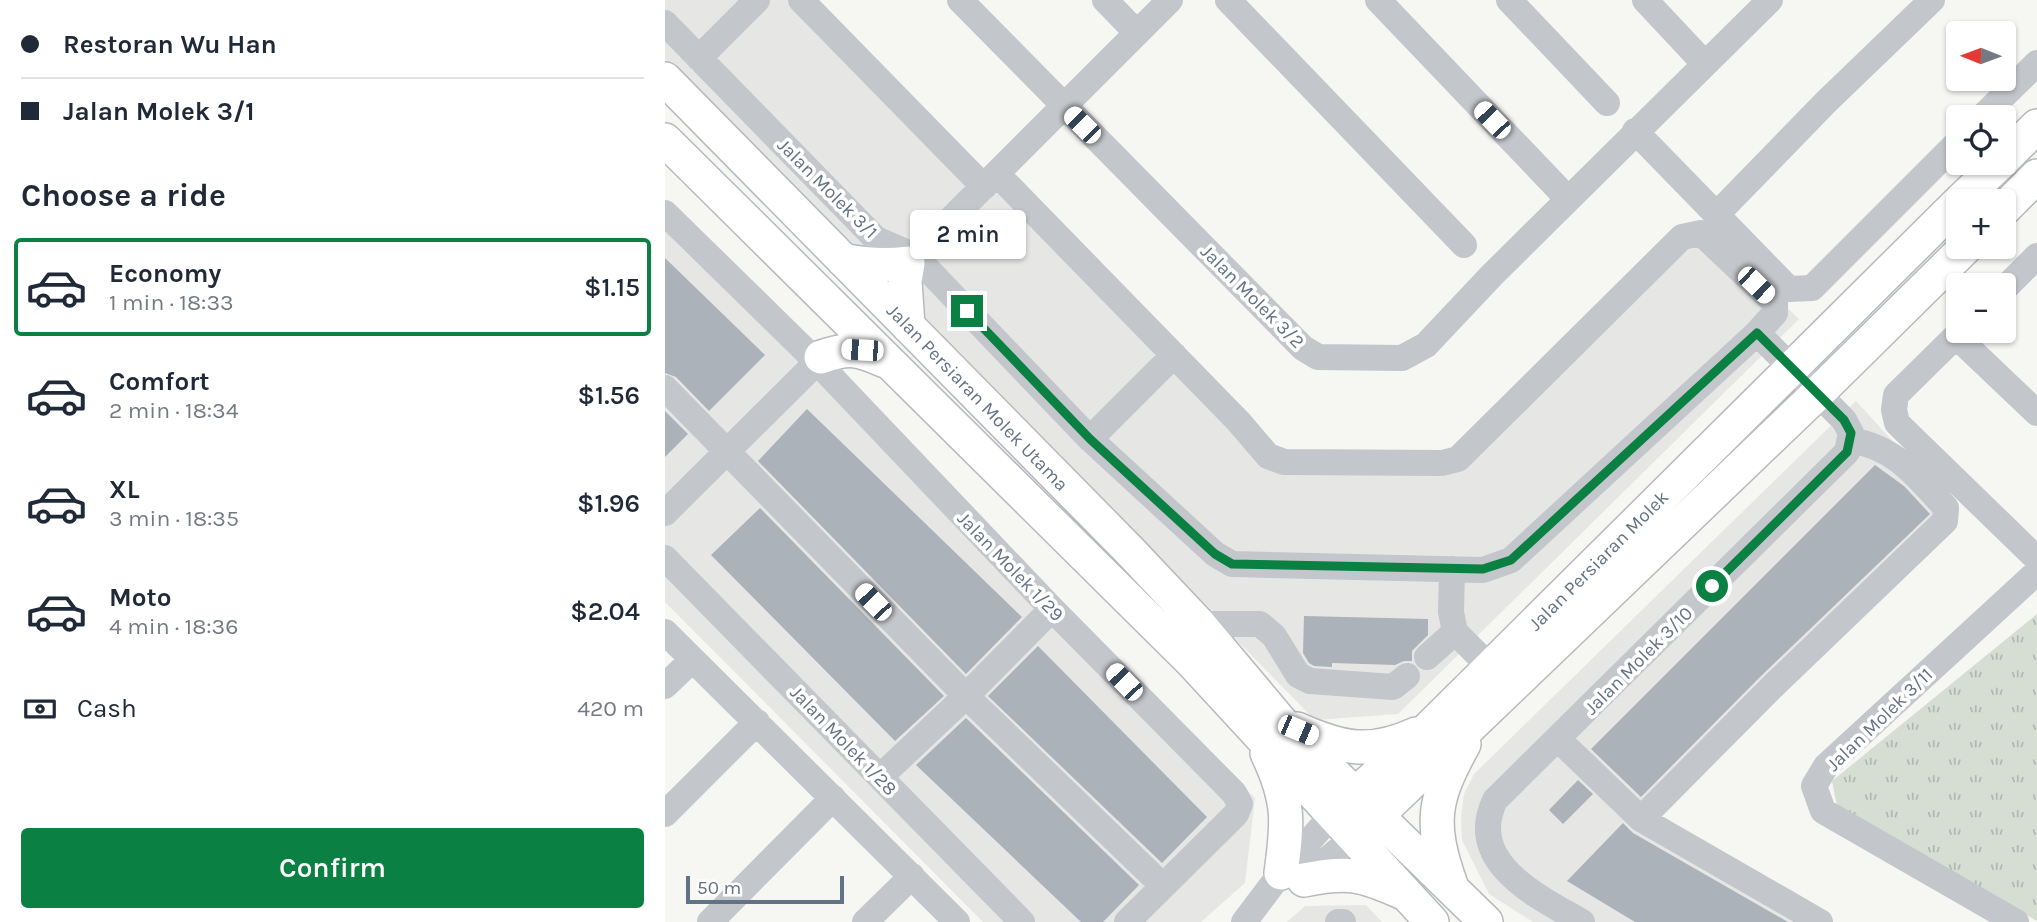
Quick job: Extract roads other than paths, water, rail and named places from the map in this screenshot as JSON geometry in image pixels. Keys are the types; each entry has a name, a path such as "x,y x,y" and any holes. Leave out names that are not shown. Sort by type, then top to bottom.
{"main road":[{"name":"Jalan Persiaran Molek Utama","path":"665,79 1199,624 1270,729"},
{"path":"2016,147 2037,126"},
{"name":"Jalan Persiaran Molek Utama","path":"665,140 1192,662 1270,729"},
{"name":"Jalan Persiaran Molek","path":"1973,189 1987,175"},
{"path":"2016,197 2037,176"},
{"name":"Jalan Persiaran Molek","path":"1355,815 1428,729 1946,215"},
{"path":"843,260 867,266 911,259 905,281 908,326"},
{"name":"Jalan Persiaran Molek","path":"1355,815 1479,717 1818,393 1954,259"},
{"path":"843,260 852,275 855,289 850,325"},
{"path":"818,359 830,324 828,309 822,297"},
{"path":"880,297 878,314 888,362"},
{"path":"818,359 843,349 862,350 888,362"},
{"path":"1453,892 1437,844 1437,806 1450,768 1479,717"},
{"path":"1270,729 1347,747 1370,748 1397,742 1428,729"},
{"path":"1270,729 1355,815 1453,892 1486,922"},
{"path":"1270,729 1284,794 1292,877 1355,874 1407,894"},
{"path":"1355,815 1407,894 1432,922"}],"street":[{"path":"699,58 757,0"},
{"path":"801,0 1174,355 1090,439"},
{"name":"Jalan Molek 3/2","path":"960,0 1303,348 1318,357 1402,358 1426,345 1568,198 1770,0"},
{"path":"1105,0 1137,33"},
{"path":"880,297 889,281 1170,0"},
{"path":"1228,0 1464,245"},
{"path":"1378,0 1568,198"},
{"path":"1509,0 1607,103"},
{"path":"1645,0 1704,63"},
{"path":"1717,214 1826,102 1932,0"},
{"name":"Jalan Molek 3/1","path":"665,23 876,239 911,259 1090,439 1215,554 1232,564 1483,569 1511,560 1757,333 1775,313 1775,303 1701,233 1682,237 1458,459 1442,463 1285,462 1268,456 1174,355"},
{"path":"1995,105 2037,63"},
{"path":"1635,131 1789,289 1812,288 1946,154"},
{"name":"Jalan Molek 1/29","path":"665,213 818,359 1052,608 1234,793 1240,804 1236,814 1127,922"},
{"path":"665,513 818,359 845,336 850,325"},
{"path":"1641,819 1772,687 1945,521 1946,508 1919,478 1886,450 1876,445 1850,440 1851,433 1844,420 1757,333"},
{"path":"1948,343 1896,395 1894,410 1897,423 2037,559"},
{"path":"1968,343 2037,413"},
{"path":"665,388 966,696 1163,886"},
{"name":"Jalan Molek 3/10","path":"1582,922 1534,894 1507,872 1495,855 1488,838 1489,814 1495,800 1847,452 1850,440"},
{"name":"Jalan Molek 1/28","path":"665,558 1022,922"},
{"path":"1452,569 1451,612 1455,632 1490,667 1509,672 1532,667"},
{"name":"Jalan Molek 3/11","path":"2016,922 1989,915 1823,811 1814,786 1826,766 2037,572"},
{"path":"880,777 966,696 1052,608"},
{"path":"1199,624 1260,624 1274,636 1299,675 1310,681 1393,687 1407,676"},
{"path":"665,632 957,922"},
{"path":"1427,657 1455,632"},
{"path":"665,686 692,660"},
{"path":"665,814 757,722"},
{"path":"1558,739 1641,819 1820,922"},
{"path":"710,922 833,798"},
{"name":"Jalan Persiaran Molek","path":"1244,922 1355,815"},
{"path":"865,922 912,876"}]}
